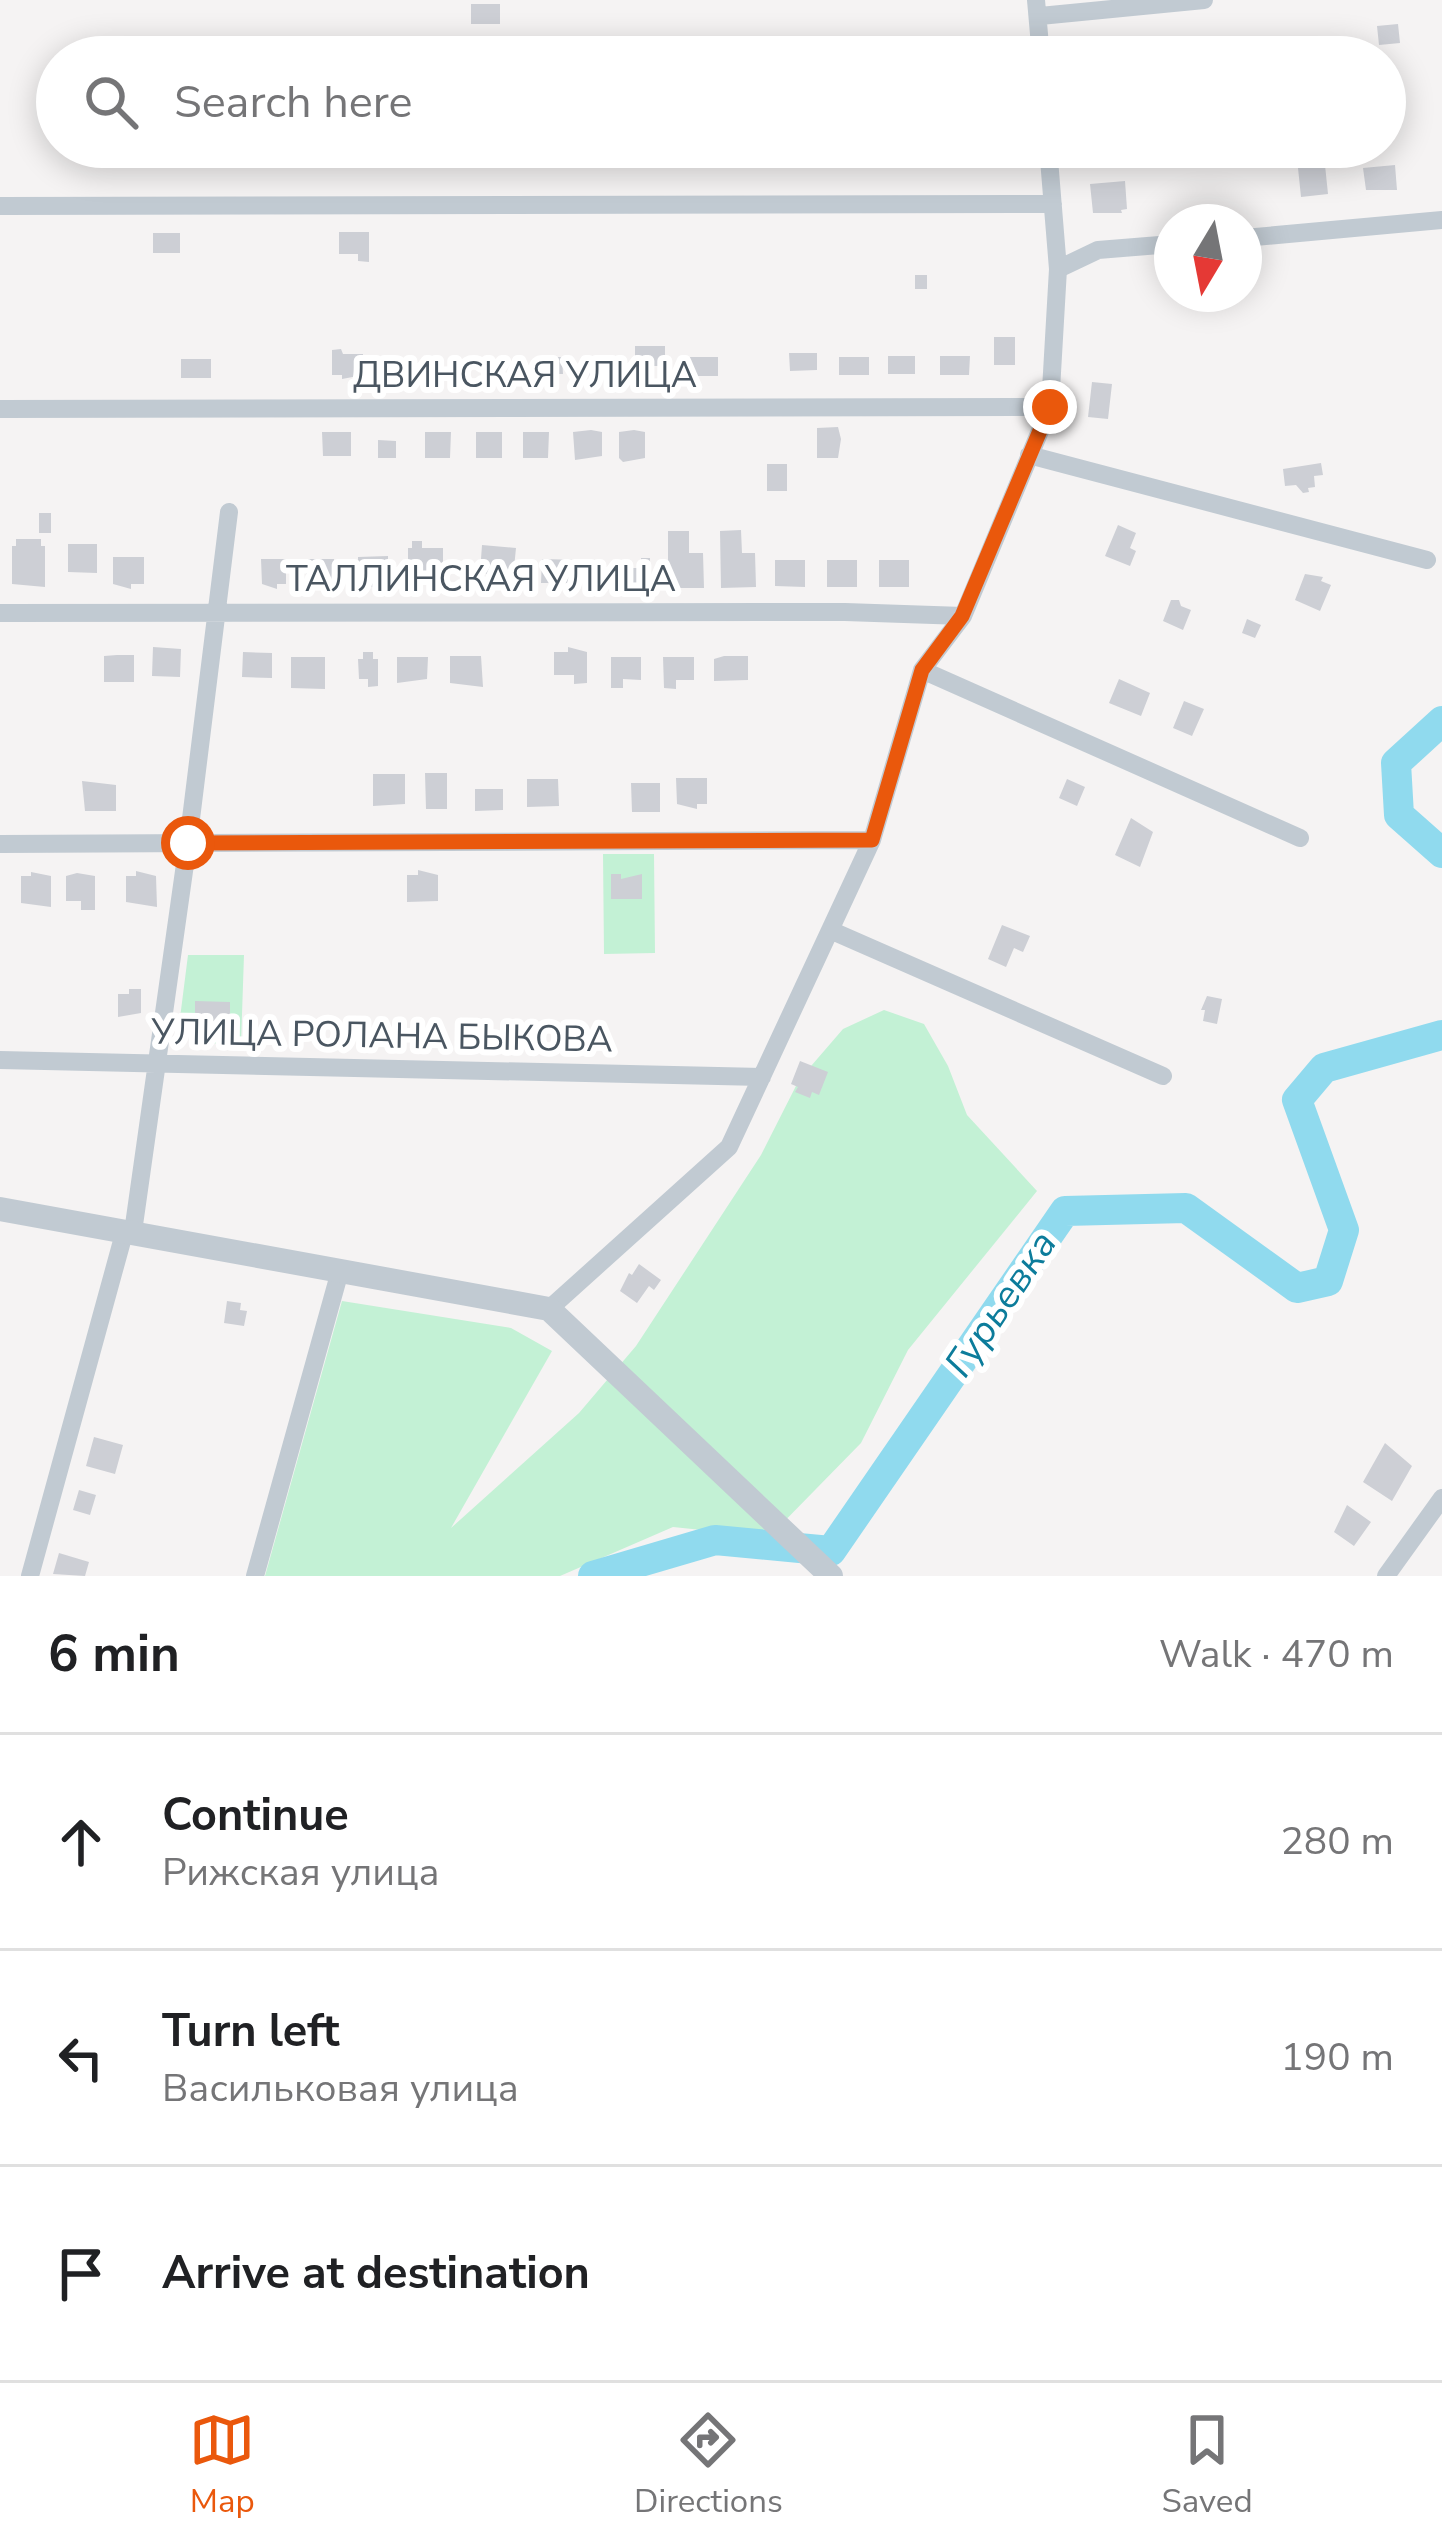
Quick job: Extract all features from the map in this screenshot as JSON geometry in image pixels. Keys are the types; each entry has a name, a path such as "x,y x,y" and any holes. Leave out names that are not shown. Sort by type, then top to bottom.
{"street":[{"path":"1038,8 1204,0"},
{"path":"549,1309 729,1147 872,840 922,670 962,616 1050,407 1058,269 1050,168"},
{"path":"0,206 1053,204"},
{"path":"1262,236 1442,220"},
{"path":"1058,269 1098,250 1154,245"},
{"name":"ДВИНСКАЯ УЛИЦА","path":"0,409 1050,407"},
{"path":"1029,455 1427,560"},
{"path":"30,1576 129,1231 188,843 229,512"},
{"name":"ТАЛЛИНСКАЯ УЛИЦА","path":"0,613 844,612 962,616"},
{"path":"922,670 1300,838"},
{"path":"0,844 872,840"},
{"path":"830,930 1163,1076"},
{"name":"УЛИЦА РОЛАНА БЫКОВА","path":"0,1060 762,1077"},
{"path":"0,1208 549,1309 830,1575"},
{"path":"255,1576 340,1271"},
{"path":"1386,1576 1442,1498"}],"green space":[{"path":"603,854 654,854 655,953 604,954"},
{"path":"188,955 244,955 241,1044 194,1043 179,1026"},
{"path":"884,1010 924,1024 948,1066 967,1115 1037,1191 908,1350 861,1443 769,1537 673,1527 560,1576 265,1576 342,1301 511,1328 552,1351 451,1528 579,1413 636,1346 761,1155 799,1080 843,1029"}],"building":[{"path":"471,4 500,4 500,24 471,24"},
{"path":"1398,24 1399,36 1378,36 1377,26"},
{"path":"1298,168 1325,168 1328,194 1301,197"},
{"path":"1363,168 1395,168 1397,190 1366,190"},
{"path":"1125,181 1127,209 1093,213 1090,184"},
{"path":"339,232 369,232 369,262 358,261 358,254 339,254"},
{"path":"153,233 180,233 180,253 153,253"},
{"path":"915,275 927,275 927,289 915,289"},
{"path":"994,337 1015,337 1015,365 994,365"},
{"path":"635,346 665,346 665,366 635,366"},
{"path":"341,349 343,354 363,354 363,375 342,379 342,375 332,375 332,350"},
{"path":"789,353 817,353 817,370 790,371"},
{"path":"888,356 915,356 915,374 888,374"},
{"path":"940,356 970,356 969,375 940,375"},
{"path":"535,357 562,357 563,374 535,374"},
{"path":"688,357 718,357 718,376 688,376"},
{"path":"839,357 869,357 869,375 839,375"},
{"path":"588,358 618,358 619,376 589,377"},
{"path":"181,359 211,359 211,378 181,378"},
{"path":"1092,382 1112,384 1108,419 1088,417"},
{"path":"838,427 838,458 817,458 817,428"},
{"path":"322,432 351,432 351,456 323,456"},
{"path":"425,432 451,432 450,458 425,458"},
{"path":"476,432 502,432 502,458 476,458"},
{"path":"523,432 549,432 548,458 523,458"},
{"path":"573,432 602,432 602,456 575,460"},
{"path":"619,432 645,432 645,458 623,462"},
{"path":"378,440 396,441 396,458 378,458"},
{"path":"1321,463 1323,475 1314,476 1315,487 1308,488 1309,492 1303,493 1296,485 1285,486 1283,469"},
{"path":"767,464 787,464 787,491 767,491"},
{"path":"39,513 51,513 51,533 39,533"},
{"path":"1118,525 1136,533 1130,566 1105,556"},
{"path":"741,530 742,553 755,553 756,587 721,588 720,531"},
{"path":"668,531 689,531 689,553 703,553 704,588 668,588"},
{"path":"16,539 41,539 45,587 12,584"},
{"path":"412,541 422,541 422,548 443,548 443,573 408,574"},
{"path":"68,544 97,544 97,573 68,572"},
{"path":"482,545 516,548 513,578 480,573"},
{"path":"388,556 388,583 376,583 376,588 358,583 358,557"},
{"path":"113,557 144,557 144,584 131,584 131,589 113,584"},
{"path":"641,558 650,558 650,590 625,590 625,568 641,568"},
{"path":"261,559 286,559 286,584 277,584 277,589 262,584"},
{"path":"306,559 334,559 334,583 316,588 316,584 306,584"},
{"path":"542,559 578,560 577,583 541,583"},
{"path":"775,560 805,560 805,587 775,586"},
{"path":"827,560 857,560 857,587 827,587"},
{"path":"879,560 909,560 909,587 879,587"},
{"path":"1305,574 1323,577 1321,581 1331,585 1320,611 1295,600"},
{"path":"1171,600 1191,610 1183,630 1163,621"},
{"path":"1247,619 1261,625 1255,638 1242,633"},
{"path":"153,647 181,649 180,677 152,676"},
{"path":"568,647 587,652 587,683 574,684 574,675 554,675 554,652 568,652"},
{"path":"243,652 272,653 272,678 242,677"},
{"path":"363,652 373,652 373,659 378,659 378,686 368,687 368,679 359,679 358,659 363,659"},
{"path":"134,655 134,682 104,682 104,656"},
{"path":"450,656 481,656 483,687 450,683"},
{"path":"748,656 748,680 714,681 714,659"},
{"path":"291,657 325,657 325,689 291,688"},
{"path":"397,657 428,657 427,679 397,683"},
{"path":"611,657 641,657 641,680 623,679 623,688 611,688"},
{"path":"663,657 694,657 694,680 676,680 676,689 664,688"},
{"path":"1119,679 1150,693 1141,716 1109,703"},
{"path":"1184,701 1204,709 1192,736 1173,728"},
{"path":"425,773 447,773 447,809 426,809"},
{"path":"373,774 405,774 405,804 373,806"},
{"path":"676,778 707,778 707,804 697,804 697,809 677,804"},
{"path":"527,779 558,779 559,806 527,807"},
{"path":"1067,779 1085,787 1077,806 1059,798"},
{"path":"82,781 116,785 116,811 85,811"},
{"path":"631,783 660,783 660,812 632,812"},
{"path":"475,789 503,789 503,810 475,811"},
{"path":"1131,818 1153,832 1140,867 1115,855"},
{"path":"418,870 438,875 438,901 407,902 407,875 418,875"},
{"path":"136,871 156,876 157,907 126,902 126,876 136,876"},
{"path":"31,872 51,876 51,907 21,903 21,876 31,876"},
{"path":"611,874 621,874 621,879 642,874 642,899 611,899"},
{"path":"66,876 95,876 95,910 81,910 81,901 66,901"},
{"path":"1002,925 1030,936 1023,952 1014,948 1006,967 988,959"},
{"path":"129,989 141,989 141,1013 118,1017 118,994 129,994"},
{"path":"1207,996 1222,999 1217,1024 1203,1021 1205,1010 1201,1010"},
{"path":"195,1001 230,1002 230,1027 195,1026"},
{"path":"800,1061 828,1072 819,1095 812,1092 810,1098 795,1092 798,1087 791,1084"},
{"path":"639,1264 661,1280 654,1290 649,1286 637,1303 620,1291"},
{"path":"227,1301 241,1303 240,1310 247,1311 244,1326 224,1323"},
{"path":"94,1437 123,1445 115,1474 86,1466"},
{"path":"1385,1443 1412,1466 1392,1501 1363,1482"},
{"path":"79,1490 96,1495 90,1515 73,1510"},
{"path":"1347,1505 1371,1522 1354,1546 1334,1532"},
{"path":"59,1553 89,1562 85,1576 53,1574"}],"waterway":[{"name":"Гурьевка","path":"1442,721 1396,763 1399,815 1442,853"},
{"name":"Гурьевка","path":"593,1576 715,1540 831,1551 1065,1211 1186,1208 1297,1288 1328,1281 1344,1230 1297,1100 1324,1068 1442,1035"}],"route":[{"path":"188,843 872,840 922,670 962,616 1050,407"}]}
